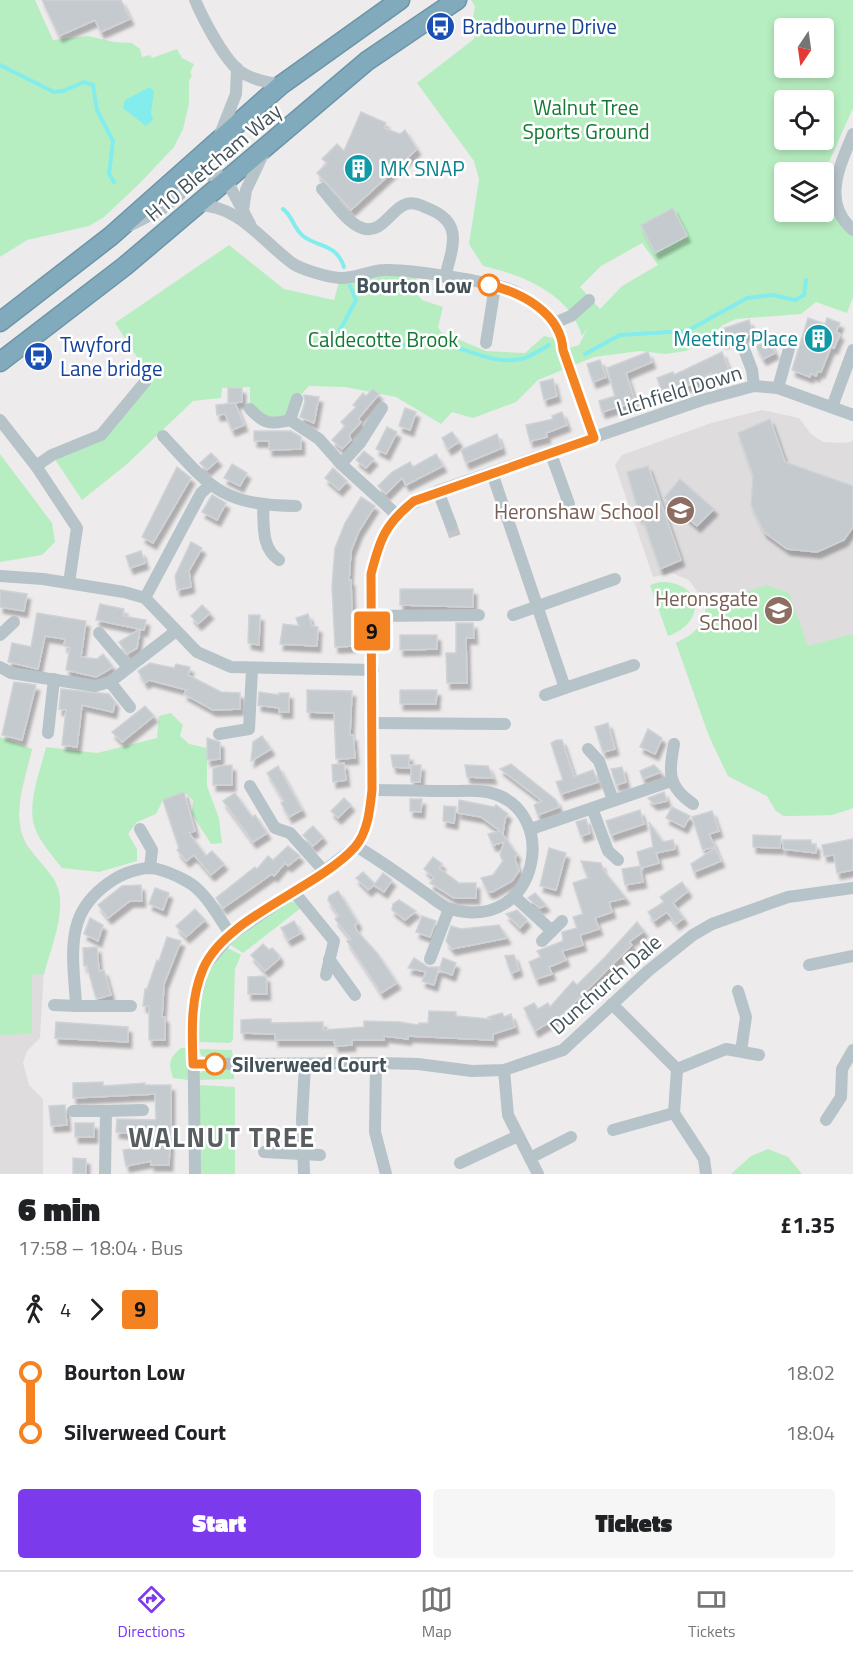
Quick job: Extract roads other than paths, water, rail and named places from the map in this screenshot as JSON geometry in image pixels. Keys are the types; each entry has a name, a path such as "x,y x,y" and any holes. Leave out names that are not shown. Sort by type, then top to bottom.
{"highway":[{"name":"H10 Bletcham Way","path":"3,360 125,266 367,61 457,0"},
{"name":"H10 Bletcham Way","path":"0,322 111,236 281,85 394,4"}],"street":[{"path":"195,0 204,22 237,68 255,79 281,85"},
{"path":"218,141 236,94 237,68"},
{"path":"852,139 836,174 835,193 839,213 853,230"},
{"path":"243,210 246,190 267,147"},
{"path":"111,236 161,210 203,175 218,175 227,181 251,225"},
{"path":"322,189 360,228 370,229 383,224 405,204 422,206 446,217 452,225 453,242 446,278"},
{"path":"197,205 220,208 251,225 294,265 340,278 384,270 446,278 514,291 536,305 554,324 562,340 563,350 594,438"},
{"path":"486,343 495,286"},
{"path":"554,324 571,316 589,300"},
{"path":"742,344 752,370 754,386"},
{"path":"778,388 790,345"},
{"path":"832,407 853,350"},
{"path":"36,466 52,455 101,435 145,382"},
{"name":"Lichfield Down","path":"195,1174 193,1008 196,988 204,967 231,935 324,871 356,846 369,819 372,790 373,670 371,574 379,541 397,515 414,501 438,491 754,386 778,388 853,415"},
{"path":"290,420 297,399"},
{"path":"341,464 360,443 382,408"},
{"path":"250,409 260,420 271,425 290,420 319,439 341,464 397,515"},
{"path":"0,420 36,466 77,528 69,583"},
{"path":"163,436 209,486 233,497 263,506 296,506"},
{"path":"551,454 569,504"},
{"path":"492,472 565,688"},
{"path":"145,598 201,493 209,486"},
{"path":"438,491 451,525"},
{"path":"263,506 265,543 273,556 279,560"},
{"path":"0,576 69,583 124,592 145,598 197,652 217,663 252,669 373,670"},
{"path":"513,615 615,579"},
{"path":"371,616 479,615"},
{"path":"0,635 14,622"},
{"path":"0,667 11,673 95,686 110,682 176,631"},
{"path":"99,633 128,667"},
{"path":"545,695 634,665"},
{"path":"219,734 249,729 252,669"},
{"path":"48,733 54,679"},
{"path":"110,682 130,706"},
{"path":"372,723 505,724"},
{"path":"674,744 671,781 680,795 693,804"},
{"path":"588,749 599,761 614,800"},
{"path":"531,829 671,781"},
{"path":"250,786 275,828 290,833 324,871"},
{"path":"356,846 449,909 476,913 497,909 515,897 526,878 533,854 531,829 514,804 487,792 372,790"},
{"path":"592,808 608,851 618,860"},
{"path":"140,829 152,850 150,868"},
{"path":"76,1006 73,946 76,926 87,904 106,884 124,874 150,868 189,882 211,906 231,935"},
{"name":"Dunchurch Dale","path":"193,1064 375,1063 472,1071 504,1070 563,1050 675,949 712,924 788,897 853,888"},
{"path":"294,892 334,941 326,975"},
{"path":"515,897 552,931"},
{"path":"430,958 449,909"},
{"path":"542,941 562,921"},
{"path":"809,965 853,956"},
{"path":"329,959 355,994"},
{"path":"738,992 746,1017 741,1051"},
{"path":"612,1004 676,1069 674,1113 704,1159 706,1174"},
{"path":"54,1005 131,1006"},
{"path":"676,1069 726,1049 759,1055"},
{"path":"826,1120 847,1098 842,1069 853,1050"},
{"path":"375,1063 375,1131 386,1174"},
{"path":"304,1173 302,1153 305,1064"},
{"path":"504,1070 508,1115 538,1174"},
{"path":"73,1112 143,1110"},
{"path":"105,1174 106,1111"},
{"path":"613,1130 674,1113"},
{"path":"460,1163 518,1136"},
{"path":"530,1158 571,1137"},
{"path":"264,1152 321,1155"}],"water":[{"path":"150,87 154,92 151,113 153,120 146,126 123,108 125,100"}],"waterway":[{"path":"0,65 54,92 63,91 84,82 93,85 97,110 113,141 109,174 114,182"},
{"path":"283,209 303,236 332,250 341,259 344,267"},
{"path":"585,354 620,335 687,331 747,298 773,295 795,300 804,295 806,280"},
{"path":"350,286 356,300 340,330 349,339 361,344 373,346 441,344 500,360 528,357 549,345"}],"tunnel":[{"path":"451,525 455,537"}],"place":[{"name":"Bradbourne Drive","path":"441,26"},
{"name":"MK SNAP","path":"359,168"},
{"name":"Bourton Low","path":"489,285"},
{"name":"Meeting Place","path":"819,338"},
{"name":"Twyford Lane bridge","path":"39,356"},
{"name":"Heronshaw School","path":"680,511"},
{"name":"Heronsgate School","path":"779,610"},
{"name":"Silverweed Court","path":"215,1064"}],"district":[{"name":"WALNUT TREE","path":"222,1136"}],"park label":[{"name":"Walnut Tree Sports Ground","path":"586,119"},
{"name":"Caldecotte Brook","path":"383,339"}]}
